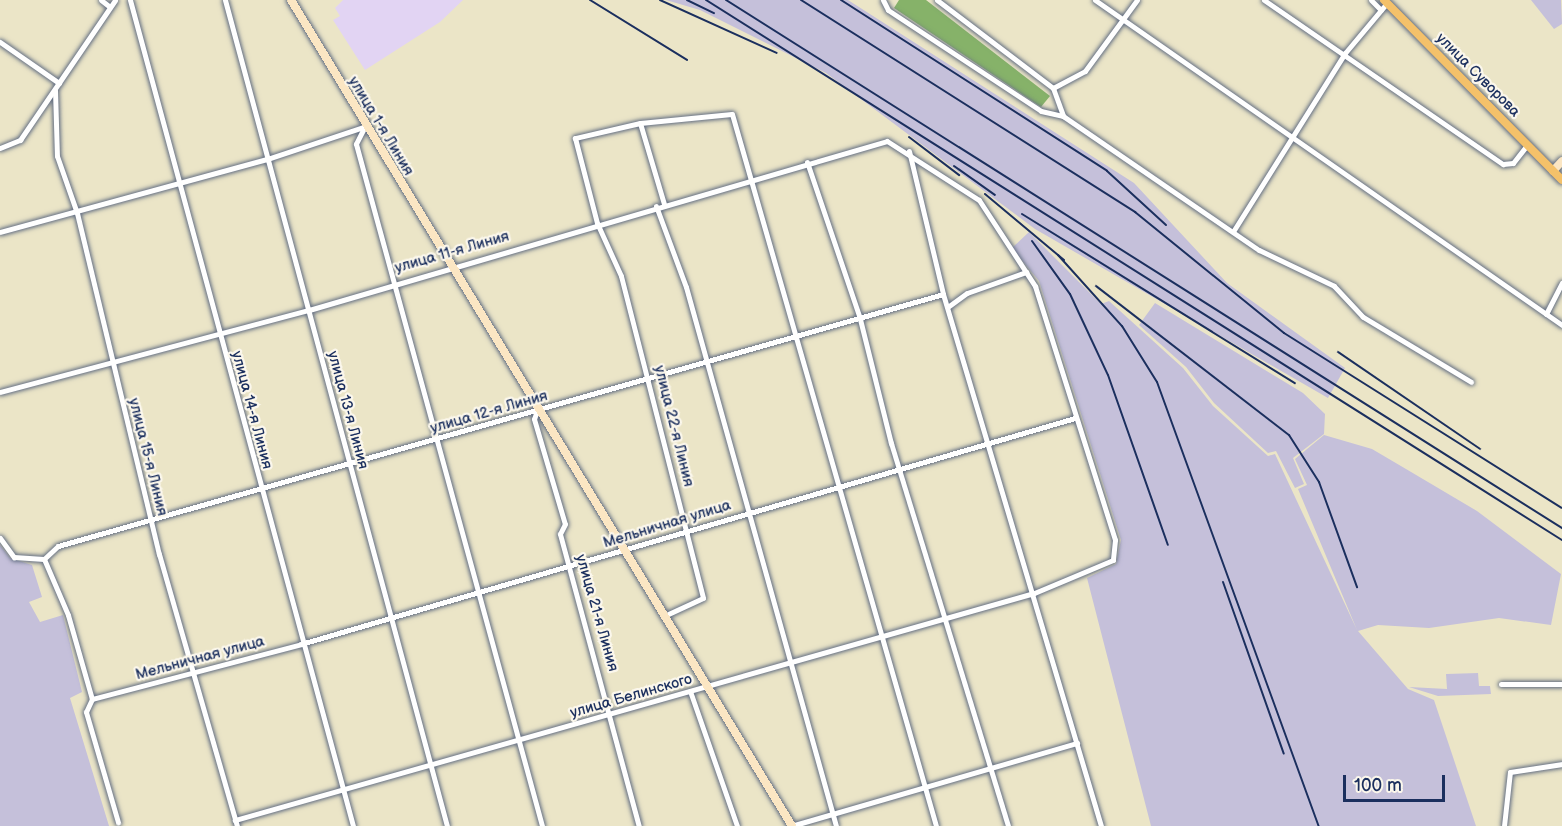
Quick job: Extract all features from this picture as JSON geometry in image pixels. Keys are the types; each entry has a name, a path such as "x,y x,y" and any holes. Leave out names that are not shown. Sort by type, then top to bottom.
{"main road":[{"name":"улица 1-я Линия","path":"291,0 450,266"},
{"name":"улица Суворова","path":"1384,4 1562,180"},
{"path":"1553,171 1562,161"},
{"name":"улица 21-я Линия","path":"450,266 623,550"},
{"path":"623,550 792,826"}],"street":[{"path":"101,0 110,7"},
{"path":"0,148 20,140 115,0"},
{"name":"улица 14-я Линия","path":"130,0 180,181 301,644 353,826"},
{"name":"улица 13-я Линия","path":"225,0 447,826"},
{"path":"883,0 888,10 1041,111 1063,116 1280,262 1310,270 1334,286 1363,317 1471,382"},
{"path":"937,0 1053,88 1063,116"},
{"path":"1095,0 1123,22 1293,137 1562,325"},
{"path":"1053,88 1085,71 1137,0"},
{"path":"1264,0 1345,53 1503,164 1513,163 1528,144"},
{"path":"1234,230 1345,53 1384,4 1371,0"},
{"path":"0,42 59,83"},
{"name":"улица 15-я Линия","path":"55,90 57,156 77,213 151,520 191,672 236,823"},
{"path":"664,204 640,123 732,114 841,486 936,826"},
{"name":"улица 22-я Линия","path":"640,123 575,138 597,223 621,276 703,598 664,616"},
{"path":"0,232 77,213 180,181 267,159 365,126"},
{"path":"365,126 356,144 542,826"},
{"name":"улица 11-я Линия","path":"0,392 113,360 309,310 394,280 450,266 752,177 887,141 909,151 979,200 1035,286 1075,418"},
{"path":"909,151 943,294 949,306 1034,592 1101,826"},
{"path":"807,162 860,319 898,470 942,619 1008,826"},
{"path":"656,206 687,287 836,826"},
{"path":"949,306 967,293 1026,272"},
{"path":"1546,314 1562,283"},
{"name":"улица 12-я Линия","path":"44,559 58,546 648,380 943,294"},
{"name":"улица 21-я Линия","path":"537,410 534,419 565,524 560,534 639,826"},
{"name":"Мельничная улица","path":"92,699 301,644 748,512 989,446 1075,418"},
{"name":"улица Белинского","path":"236,823 884,637 1071,581 1109,563 1116,554 1075,418"},
{"path":"0,538 14,557 44,559 68,615 92,699 86,712 118,822"},
{"path":"1501,684 1562,684"},
{"path":"690,691 736,826"},
{"path":"792,826 1077,742"},
{"path":"1504,826 1510,772 1562,764"}],"shaded area":[{"path":"343,0 463,0 440,22 365,70 333,20 340,16 335,8"},
{"path":"666,0 848,0 1134,183 1227,283 1345,368 1328,398 1035,229 826,73 700,10"},
{"path":"1531,0 1561,0 1562,24 1554,29"},
{"path":"1029,232 1101,304 1109,301 1183,368 1213,406 1268,456 1275,454 1357,630 1298,489 1307,485 1295,459 1324,435 1372,449 1477,511 1561,574 1551,625 1499,618 1429,628 1378,625 1358,631 1408,689 1434,700 1476,826 1151,826 1087,578 1116,564 1121,540 1039,281 1012,248"},
{"path":"1155,303 1303,393 1325,414 1324,434 1293,458 1304,484 1295,488 1276,451 1268,453 1214,403 1186,367 1139,325"},
{"path":"0,545 10,558 32,565 42,597 29,602 40,622 63,615 82,692 70,698 109,826 0,826"},
{"path":"1478,673 1479,686 1490,686 1491,694 1438,696 1409,687 1447,689 1446,674"}],"green space":[{"path":"899,0 926,0 1050,96 1041,107 894,8"}],"railway":[{"path":"590,0 687,60"},
{"path":"660,0 777,53"},
{"path":"687,0 714,13"},
{"path":"706,0 1562,540"},
{"path":"726,0 1562,528"},
{"path":"801,0 1135,212 1284,333 1562,508"},
{"path":"841,0 1107,171 1166,225"},
{"path":"909,137 959,175"},
{"path":"954,166 995,195"},
{"path":"985,194 1064,260"},
{"path":"1022,214 1295,383"},
{"path":"1032,241 1070,294 1108,375 1168,545"},
{"path":"1058,255 1122,326 1157,382 1319,826"},
{"path":"1096,286 1289,435 1319,482 1357,587"},
{"path":"1338,352 1480,449"},
{"path":"1223,582 1284,754"}]}
